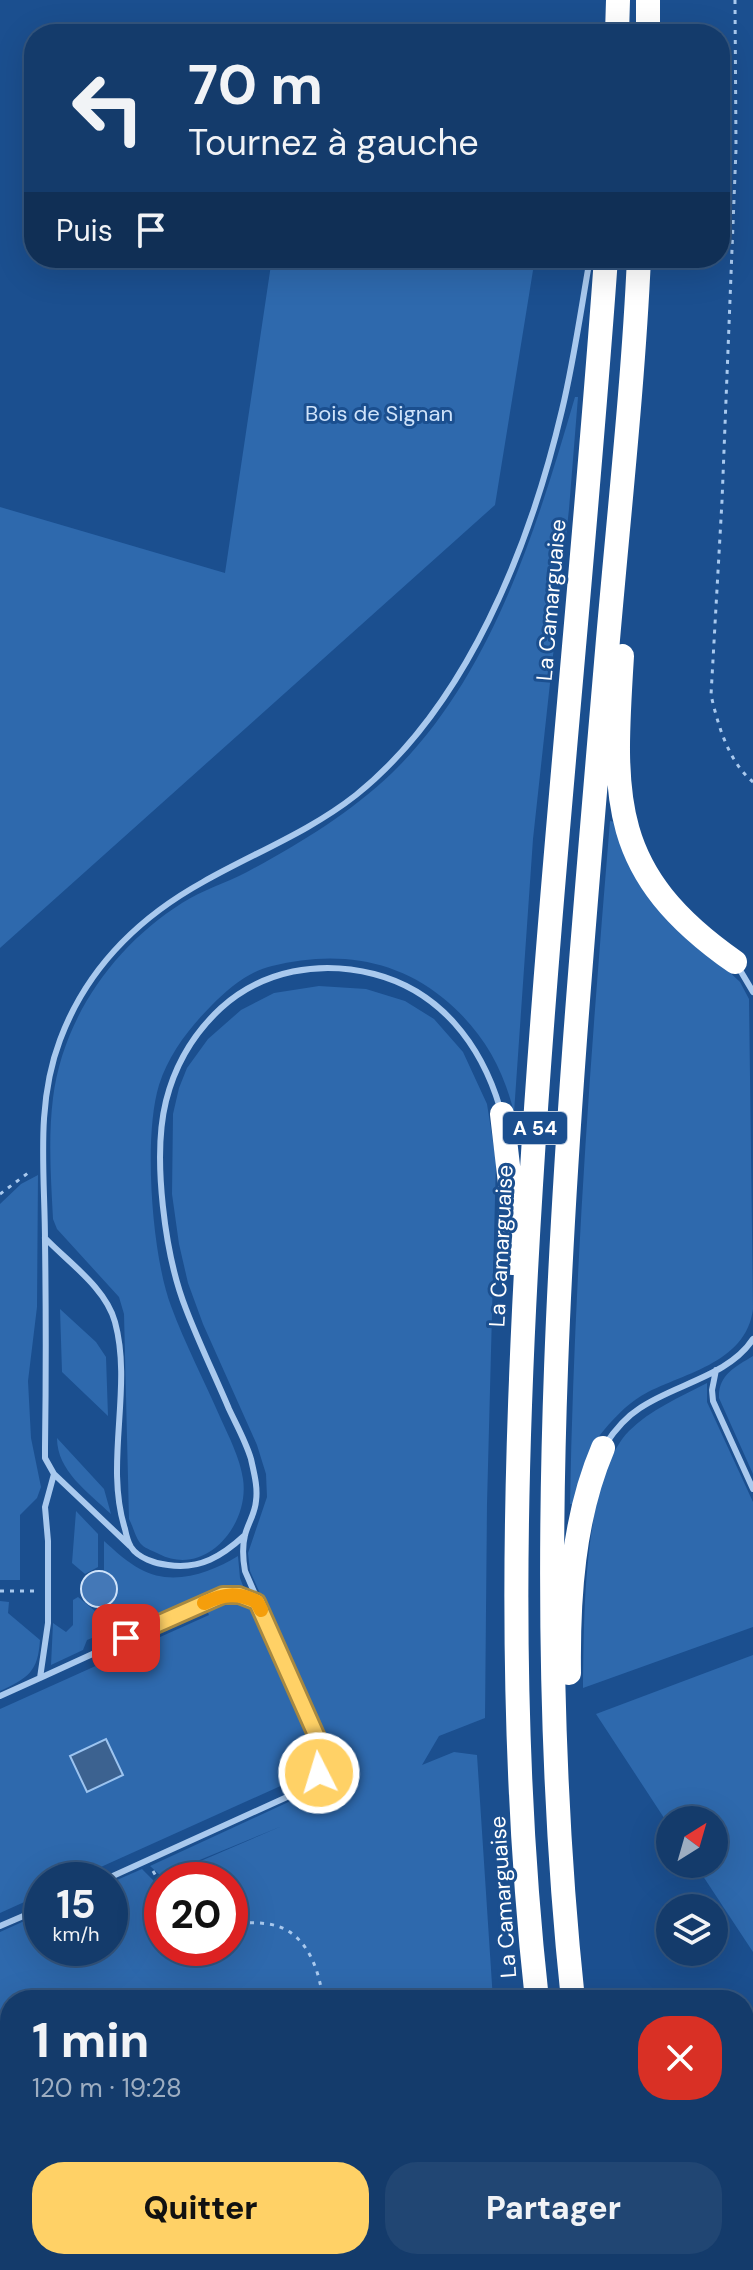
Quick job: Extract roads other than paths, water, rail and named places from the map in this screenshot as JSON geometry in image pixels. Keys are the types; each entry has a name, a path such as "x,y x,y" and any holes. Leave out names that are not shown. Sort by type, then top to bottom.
{"highway":[{"path":"617,24 618,0"},
{"path":"648,0 648,24"},
{"name":"La Camarguaise","path":"536,1990 524,1832 516,1639 518,1414 544,975 605,268"},
{"name":"A 54","path":"571,1980 559,1824 551,1624 560,1253 574,1043 638,268"},
{"path":"633,343 633,497 618,744 621,804 633,848 660,896 684,923 744,966"},
{"path":"502,1114 510,1183 518,1414"},
{"path":"571,1980 569,1641 580,1527 592,1475 603,1448"}],"lane":[{"path":"245,1535 214,1559 191,1566 156,1563 130,1546 54,1474 45,1458 42,1162 46,1093 56,1051 82,993 128,935 169,902 299,832 355,796 401,752 458,675 492,611 539,491 562,411 588,268"},
{"path":"744,966 753,992"},
{"path":"128,1869 298,1792 312,1783 323,1760 321,1746 245,1571 245,1535 254,1515 256,1482 249,1454 185,1306 165,1223 162,1133 165,1104 182,1059 208,1020 225,1005 270,978 308,968 365,972 399,982 428,998 460,1027 482,1061 502,1114"},
{"path":"45,1238 107,1302 115,1322 119,1369 116,1485 130,1546"},
{"path":"603,1448 638,1408 737,1357 752,1341"},
{"path":"716,1369 713,1401 753,1489"},
{"path":"40,1678 48,1623 45,1507 54,1474"},
{"path":"0,1696 213,1599 231,1594 257,1602"},
{"path":"0,1926 24,1916"}],"park label":[{"name":"Bois de Signan","path":"379,413"}]}
